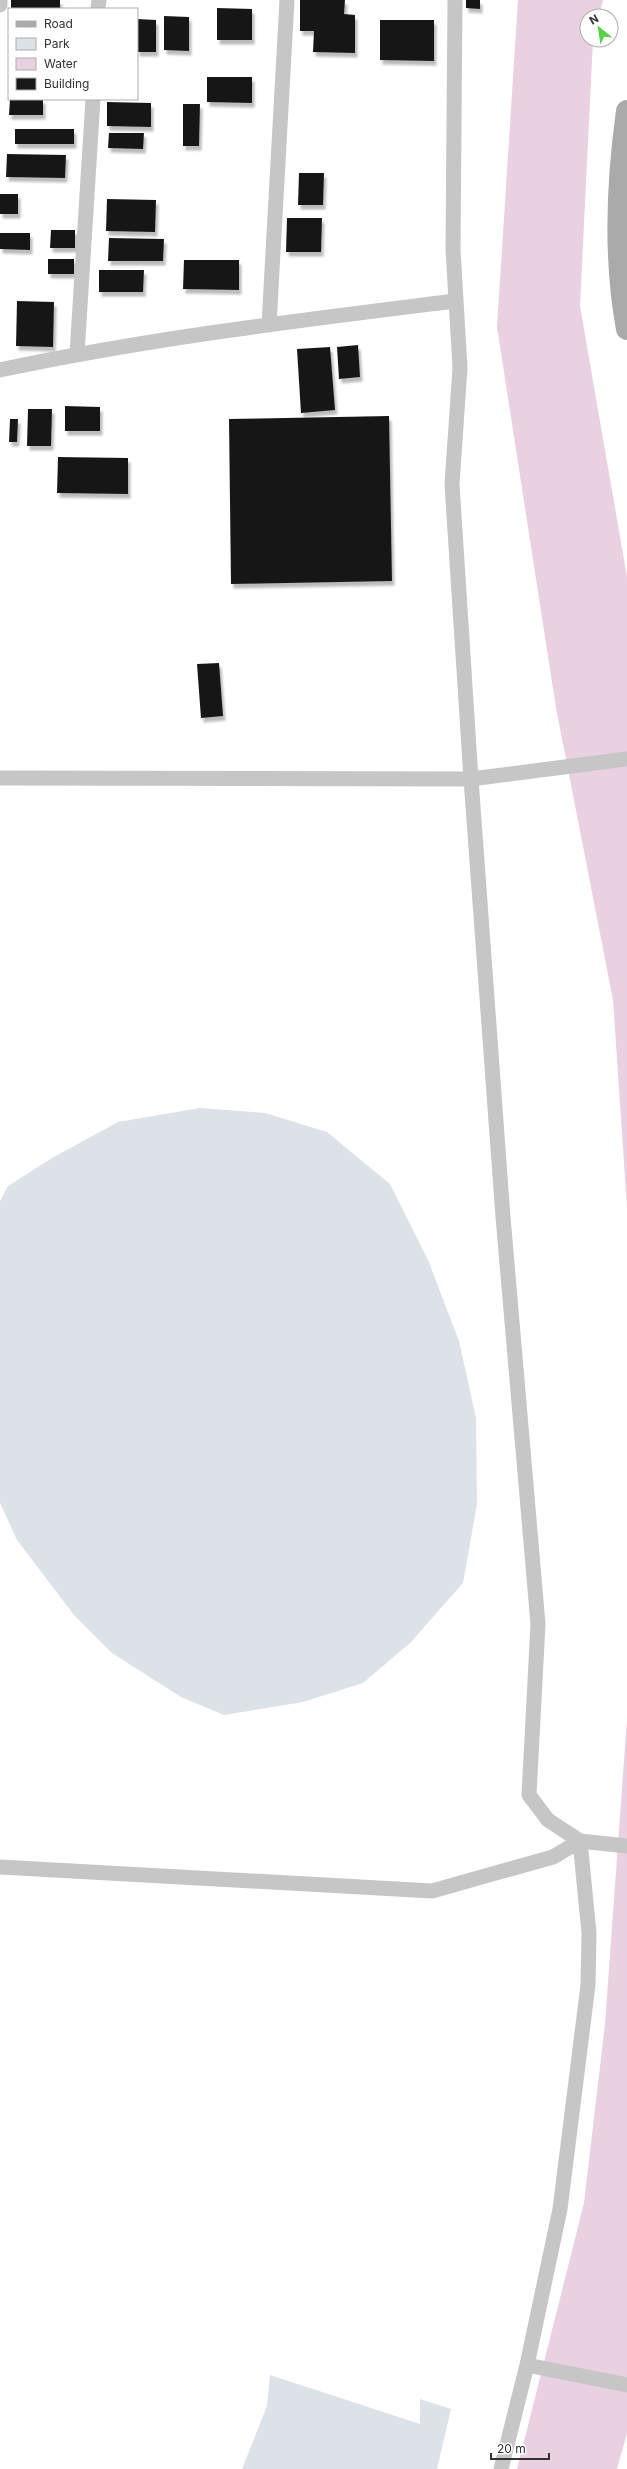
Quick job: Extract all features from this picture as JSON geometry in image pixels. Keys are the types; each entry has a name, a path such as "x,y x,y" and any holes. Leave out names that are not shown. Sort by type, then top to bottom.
{"main road":[{"path":"627,111 618,232 622,302 627,329"}],"street":[{"path":"0,0 0,5"},
{"path":"269,325 287,0"},
{"path":"455,0 453,225 455,301 460,368 452,484 471,779 504,1224 538,1624 529,1795 548,1820 580,1841 627,1846"},
{"path":"77,354 93,100"},
{"path":"0,370 77,354 269,325 455,301"},
{"path":"0,778 471,779 627,759"},
{"path":"0,1867 432,1891 553,1857 580,1841"},
{"path":"501,2469 527,2365 560,2209 588,1984 589,1933 580,1841"},
{"path":"527,2365 627,2385"}],"green space":[{"path":"200,1108 265,1113 327,1132 390,1184 428,1260 459,1341 476,1418 477,1504 463,1583 410,1643 363,1683 303,1702 224,1715 181,1697 112,1653 74,1615 17,1540 0,1503 0,1201 8,1186 52,1158 118,1122"},
{"path":"270,2375 420,2424 420,2399 451,2409 437,2469 242,2469 267,2406"}],"water":[{"path":"518,0 603,0 601,8 579,8 579,48 593,48 580,306 627,577 627,1207 613,1000 556,708 497,327"},
{"path":"627,1718 627,2433 617,2469 517,2469 584,2203 605,2024"}],"building":[{"path":"11,0 60,0 60,8 11,8"},
{"path":"300,0 345,0 344,14 355,15 355,53 313,52 314,31 300,31"},
{"path":"466,0 480,0 480,9 466,8"},
{"path":"217,8 252,9 252,40 217,40"},
{"path":"164,16 189,17 189,51 164,50"},
{"path":"138,19 156,20 156,52 138,52"},
{"path":"380,20 434,20 434,61 380,60"},
{"path":"207,77 252,77 252,103 207,102"},
{"path":"10,100 43,100 43,115 9,115"},
{"path":"107,102 151,103 151,127 107,126"},
{"path":"183,104 200,104 199,146 183,146"},
{"path":"15,129 74,129 74,144 15,144"},
{"path":"109,133 144,133 143,149 108,148"},
{"path":"7,154 66,155 65,178 6,177"},
{"path":"299,173 324,173 323,205 298,205"},
{"path":"0,194 18,194 18,214 0,214"},
{"path":"107,199 156,200 155,232 106,231"},
{"path":"287,218 322,218 321,252 286,252"},
{"path":"51,230 75,230 75,248 50,248"},
{"path":"0,233 30,233 30,250 0,249"},
{"path":"109,238 164,239 163,261 108,261"},
{"path":"48,259 74,259 74,274 48,274"},
{"path":"184,260 239,260 239,290 183,289"},
{"path":"99,270 144,270 143,292 99,292"},
{"path":"17,301 54,302 53,347 16,346"},
{"path":"358,345 360,377 339,379 337,347"},
{"path":"330,347 335,410 301,413 297,349"},
{"path":"65,406 100,407 100,431 65,431"},
{"path":"28,409 52,409 51,446 27,446"},
{"path":"389,416 392,581 231,584 229,419"},
{"path":"10,419 18,419 17,442 9,442"},
{"path":"58,457 128,458 128,494 57,493"},
{"path":"219,663 223,716 201,718 197,664"}]}
